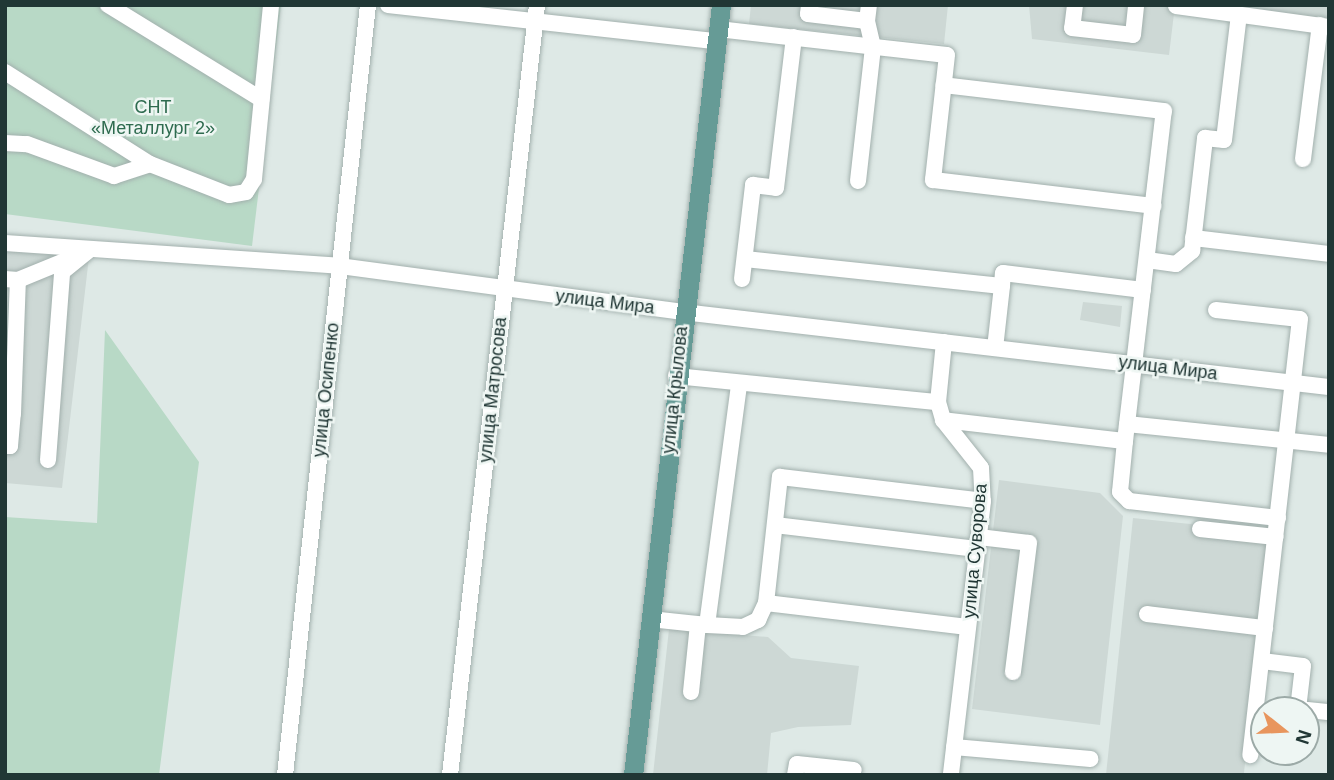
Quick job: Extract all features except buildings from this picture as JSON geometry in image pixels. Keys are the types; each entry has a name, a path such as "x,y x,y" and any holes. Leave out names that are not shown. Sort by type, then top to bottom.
{"main road":[{"name":"улица Крылова","path":"633,775 683,312 721,5"}],"street":[{"path":"108,5 261,99"},
{"path":"5,72 150,164 229,195 246,192 254,179 271,5"},
{"name":"улица Осипенко","path":"285,775 368,5"},
{"path":"388,5 536,12 717,35 794,37 947,55 933,180 1153,206"},
{"path":"809,5 808,14 868,13 873,47 858,181"},
{"path":"1075,5 1072,28 1133,35 1136,5"},
{"path":"1176,6 1324,26 1304,159"},
{"name":"улица Матросова","path":"450,775 536,12"},
{"path":"1147,260 1185,261 1193,238 1205,138 1224,140 1239,15"},
{"path":"742,279 753,185 776,188 794,37"},
{"path":"944,85 1164,111 1120,492 1129,501 1278,518"},
{"path":"5,143 27,144 114,176 150,164"},
{"path":"1193,238 1329,254"},
{"name":"улица Мира","path":"5,243 339,266 683,312 1329,387"},
{"path":"5,446 9,446 12,279 89,250"},
{"path":"48,460 62,272 89,250"},
{"path":"744,259 1002,286"},
{"path":"995,348 1003,274 1143,290"},
{"path":"1216,310 1300,319 1258,696"},
{"name":"улица Суворова","path":"944,342 938,402 943,420 981,468 983,501 951,775"},
{"path":"676,376 739,384 791,384 938,402"},
{"path":"691,692 739,384"},
{"path":"943,420 1125,441"},
{"path":"1128,424 1329,445"},
{"path":"650,619 743,627 758,620 766,603 780,477 983,501"},
{"path":"775,525 978,543 1029,543 1013,672"},
{"path":"1200,529 1276,537"},
{"path":"766,603 968,627"},
{"path":"1147,614 1265,628"},
{"path":"1262,661 1303,666 1298,709 1329,712"},
{"path":"954,747 1090,759"},
{"path":"795,775 797,764 854,770"}],"shaded area":[{"path":"751,5 948,5 944,44 749,24"},
{"path":"1029,5 1175,5 1169,55 1032,39"},
{"path":"1214,5 1329,5 1329,19"},
{"path":"5,251 89,257 62,488 5,483"},
{"path":"1083,302 1122,306 1120,327 1080,320"},
{"path":"999,480 1100,493 1123,516 1100,725 972,709"},
{"path":"1133,518 1269,532 1244,775 1106,775"},
{"path":"669,629 768,637 791,658 859,666 851,725 798,727 771,733 767,775 653,775"}],"green space":[{"name":"СНТ «Металлург 2»","path":"5,5 281,5 252,246 5,214"},
{"path":"105,330 199,462 159,775 5,775 5,517 97,523"}]}
